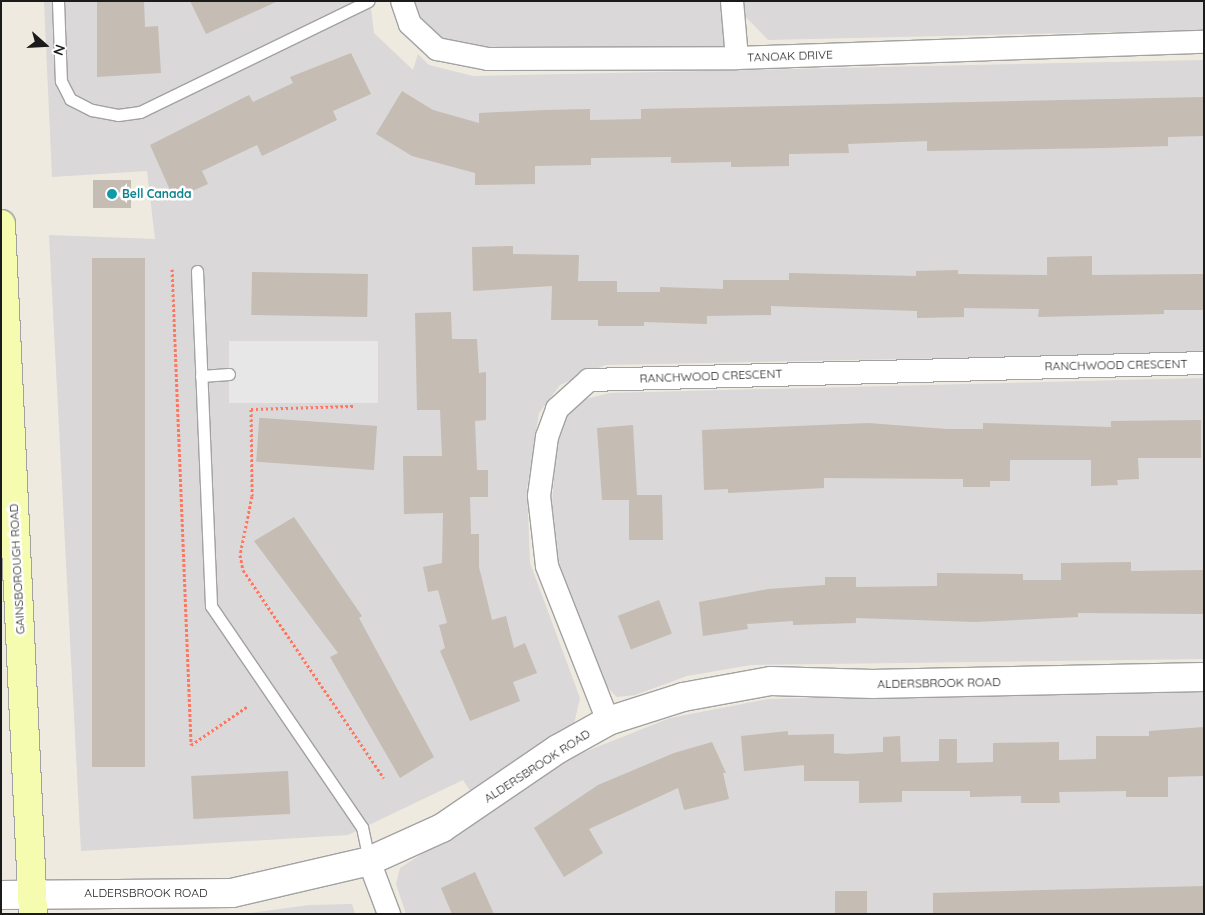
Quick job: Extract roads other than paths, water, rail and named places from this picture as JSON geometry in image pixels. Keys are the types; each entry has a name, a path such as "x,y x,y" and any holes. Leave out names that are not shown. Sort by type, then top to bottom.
{"main road":[{"name":"GAINSBOROUGH ROAD","path":"1,224 33,904"}],"street":[{"name":"TANOAK DRIVE","path":"402,1 410,24 438,49 488,59 737,58 1204,42"},
{"path":"732,1 737,58"},
{"name":"RANCHWOOD CRESCENT","path":"608,722 546,566 539,496 547,436 557,409 589,380 1204,363"},
{"name":"ALDERSBROOK ROAD","path":"1,895 33,904 232,893 369,861 442,828 558,749 608,722 683,697 770,681 873,684 1204,678"},
{"path":"369,861 389,914"}],"lane":[{"path":"58,1 61,81 70,99 92,110 118,115 140,112 369,1"},
{"path":"197,271 211,606 362,827 369,861"},
{"path":"201,376 230,374"}],"place":[{"name":"Bell Canada","path":"112,194"}]}
